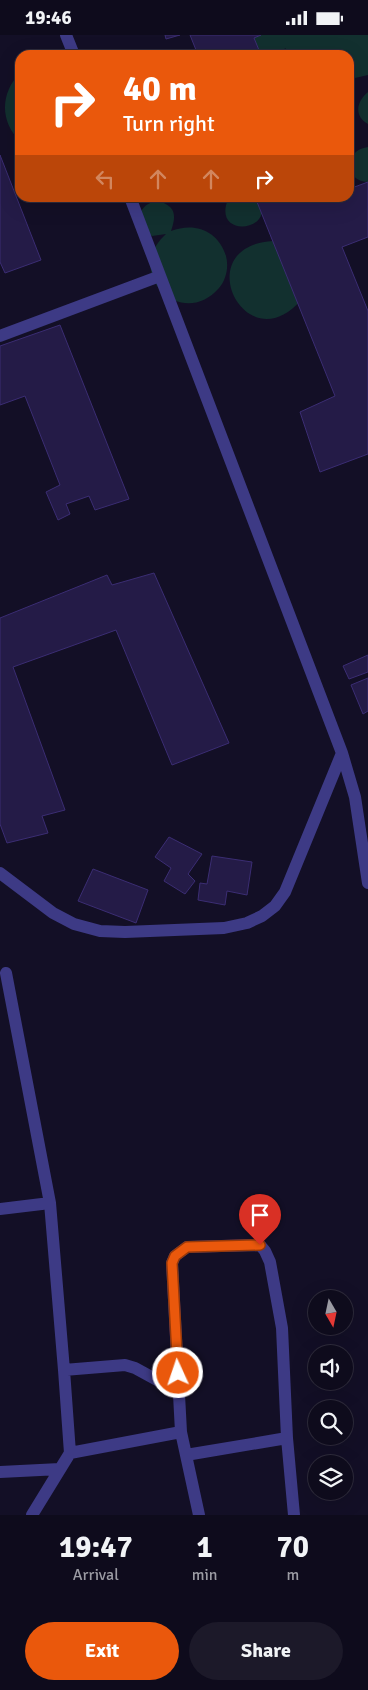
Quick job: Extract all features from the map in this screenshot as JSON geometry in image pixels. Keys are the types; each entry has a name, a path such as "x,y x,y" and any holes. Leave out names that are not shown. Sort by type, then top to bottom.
{"street":[{"path":"66,35 72,50"},
{"path":"132,202 342,753 356,797 368,883"},
{"path":"0,337 160,276"},
{"path":"0,873 53,913 74,923 100,931 125,932 224,928 247,923 262,916 275,906 285,892 342,753"},
{"path":"356,797 368,809"},
{"path":"6,973 50,1203 70,1453 32,1515"},
{"path":"0,1209 50,1203"},
{"path":"199,1515 181,1432 172,1263 175,1256 187,1247 260,1245 266,1251 270,1262 282,1328 294,1515"},
{"path":"64,1370 125,1365 135,1368 179,1392"},
{"path":"70,1453 181,1432"},
{"path":"186,1455 288,1438"},
{"path":"0,1472 60,1469"}],"green space":[{"path":"252,35 368,35 368,75 354,78 354,50 287,50 285,48 284,50 253,50"},
{"path":"15,79 15,135 9,125 5,107 6,98"},
{"path":"368,92 368,124 360,117 358,109 361,100"},
{"path":"368,147 368,182 360,181 354,177 354,154 360,149"},
{"path":"161,202 171,208 174,220 171,231 188,227 204,230 211,234 222,247 227,260 225,277 219,288 204,300 189,303 174,300 162,292 154,280 151,265 154,250 166,234 152,236 144,231 139,216 146,205"},
{"path":"227,202 258,202 262,209 260,217 254,223 245,226 236,226 229,221 225,213"},
{"path":"273,241 301,300 280,316 261,318 245,311 234,296 230,279 233,261 247,248"}],"building":[{"path":"165,35 180,35 166,39"},
{"path":"190,35 261,35 254,38 259,50 196,50"},
{"path":"0,155 15,193 15,202 18,202 41,260 5,273 0,262"},
{"path":"368,182 368,237 342,247 368,311 368,454 320,472 300,412 335,396 257,202 354,202 354,187"},
{"path":"60,325 129,499 95,510 89,496 66,504 70,514 58,520 46,492 60,485 25,396 0,405 0,346"},
{"path":"154,573 229,743 172,765 116,630 13,667 65,810 42,816 48,833 7,843 0,824 0,618 107,575 112,585"},
{"path":"368,655 368,672 349,679 343,666"},
{"path":"368,678 368,711 363,714 351,685"},
{"path":"169,837 202,854 188,874 195,881 185,894 164,881 171,868 155,857"},
{"path":"212,856 252,862 247,895 227,891 225,905 198,900 200,883 207,884"},
{"path":"93,869 148,890 136,923 78,901"}],"route":[{"path":"178,1373 172,1263 175,1256 187,1247 260,1245"}]}
